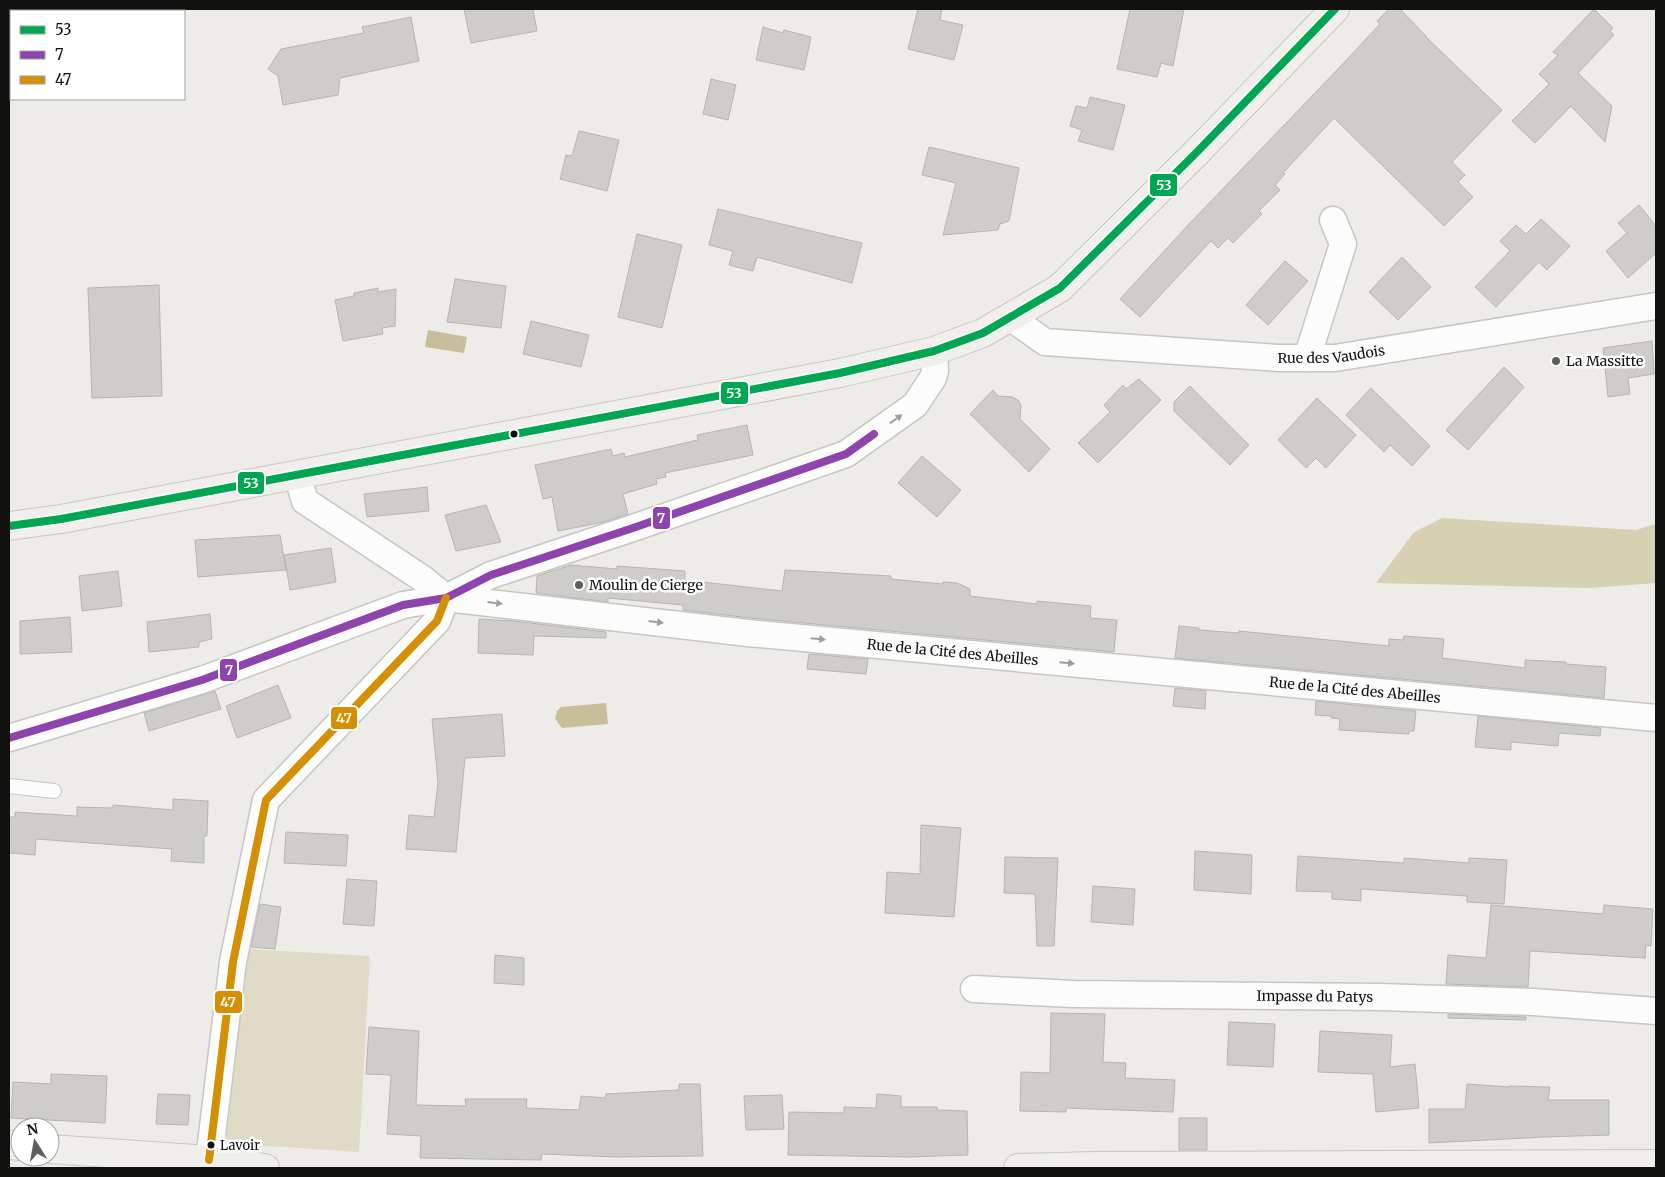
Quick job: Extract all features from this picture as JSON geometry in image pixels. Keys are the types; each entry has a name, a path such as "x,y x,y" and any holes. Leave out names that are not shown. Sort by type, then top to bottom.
{"main road":[{"path":"9,526 60,519 840,372 934,352 983,333 1060,288 1197,152 1335,9"},
{"path":"60,1149 208,1160 265,1168"},
{"path":"1018,1168 1656,1164"}],"street":[{"path":"1307,358 1343,244 1333,220"},
{"name":"Rue des Vaudois","path":"1010,317 1045,342 1278,358 1335,358 1656,306"},
{"path":"9,738 202,680 403,605 446,598 491,575 846,454 915,405 933,378 935,371 934,352"},
{"path":"297,475 305,501 423,578 446,598"},
{"path":"208,1160 233,962 266,800 437,621 446,598"},
{"name":"Rue de la Cité des Abeilles","path":"446,598 757,634 1656,718"},
{"name":"Impasse du Patys","path":"974,989 1073,994 1533,1002 1656,1011"}],"lane":[{"path":"9,786 54,790"}],"shaded area":[{"path":"428,330 467,337 464,353 425,347"},
{"path":"1442,518 1636,530 1656,524 1656,583 1590,588 1376,583 1414,532"},
{"path":"606,703 608,724 562,728 555,718 557,711 561,707"},
{"path":"246,949 370,956 359,1152 226,1143"}],"building":[{"path":"464,9 533,9 537,31 471,43"},
{"path":"918,9 942,9 940,20 963,25 954,60 908,49"},
{"path":"1130,9 1184,9 1173,66 1161,63 1157,77 1117,69"},
{"path":"1389,9 1400,9 1426,37 1502,110 1452,162 1465,175 1458,182 1473,197 1444,226 1334,118 1283,173 1285,174 1275,185 1280,190 1259,211 1262,214 1233,243 1228,238 1218,248 1211,241 1140,317 1120,299 1380,24 1377,21"},
{"path":"1594,9 1613,28 1610,31 1614,35 1578,73 1612,106 1605,142 1571,106 1535,143 1512,121 1549,84 1539,74 1558,55 1553,52"},
{"path":"411,17 419,61 340,78 338,95 283,105 278,76 268,69 281,49 364,33 362,27"},
{"path":"763,27 783,33 784,30 811,37 804,70 756,60"},
{"path":"711,79 736,85 728,120 703,114"},
{"path":"1090,97 1125,105 1113,150 1078,141 1082,130 1070,126 1076,106 1087,108"},
{"path":"579,131 619,140 607,191 560,179 566,155 572,156"},
{"path":"929,147 1019,168 1009,221 1000,224 998,230 943,235 956,183 922,175"},
{"path":"1639,205 1656,226 1656,253 1628,278 1606,251 1627,233 1618,223"},
{"path":"718,209 862,243 852,283 757,257 753,271 729,265 733,251 709,245"},
{"path":"1541,219 1570,246 1547,270 1539,262 1496,307 1475,287 1510,251 1500,241 1516,225 1526,234"},
{"path":"637,234 682,245 662,328 618,317"},
{"path":"1402,257 1431,287 1398,320 1369,292"},
{"path":"1285,261 1308,281 1268,325 1246,305"},
{"path":"455,279 506,286 501,328 447,322"},
{"path":"159,285 162,396 92,398 88,288"},
{"path":"378,288 378,292 396,289 395,326 382,328 383,334 343,341 335,300 354,296 354,293"},
{"path":"531,321 589,335 581,367 523,354"},
{"path":"1652,341 1654,374 1628,378 1630,394 1608,397 1603,348"},
{"path":"1504,367 1524,387 1468,450 1446,430"},
{"path":"1139,379 1161,400 1098,463 1078,443 1110,412 1104,405 1123,385 1126,389"},
{"path":"1190,386 1249,445 1230,465 1174,411 1174,402"},
{"path":"1371,388 1430,446 1412,466 1390,445 1384,452 1346,415"},
{"path":"993,390 998,396 1012,397 1018,400 1021,405 1020,419 1050,449 1029,472 970,414"},
{"path":"1317,398 1356,435 1326,468 1316,458 1306,468 1278,440"},
{"path":"747,425 753,455 665,473 666,477 656,479 657,484 623,494 628,514 604,522 558,531 552,497 543,499 535,465 611,449 613,456 624,453 625,457 698,440 697,435"},
{"path":"922,456 961,490 937,517 898,483"},
{"path":"427,487 429,511 367,517 364,494"},
{"path":"486,505 501,542 456,551 445,515"},
{"path":"280,535 286,570 198,577 195,540"},
{"path":"331,548 336,582 290,590 284,555"},
{"path":"571,565 617,569 617,566 685,571 685,580 782,591 785,570 891,576 891,579 943,584 943,582 957,583 970,589 970,596 1037,604 1037,601 1091,606 1090,618 1117,620 1114,652 750,618 683,610 683,605 608,598 608,602 536,593 537,576"},
{"path":"118,571 122,606 82,611 79,576"},
{"path":"210,614 212,639 199,642 199,647 149,652 147,622"},
{"path":"70,617 72,652 20,654 20,621"},
{"path":"479,619 514,621 606,632 606,638 534,636 533,655 478,653"},
{"path":"1179,626 1199,628 1199,630 1239,633 1239,631 1389,646 1389,639 1403,640 1404,636 1444,639 1442,658 1525,668 1525,660 1566,662 1566,664 1606,667 1604,698 1175,658"},
{"path":"809,654 868,659 866,674 807,669"},
{"path":"278,685 291,718 237,738 226,706"},
{"path":"1175,688 1206,691 1205,709 1173,706"},
{"path":"215,691 221,709 149,731 144,713"},
{"path":"1316,701 1416,711 1414,731 1409,731 1409,734 1339,730 1340,719 1331,718 1331,716 1315,715"},
{"path":"502,714 505,756 465,758 456,852 406,849 409,815 434,817 438,782 432,719"},
{"path":"1478,716 1601,728 1600,736 1559,733 1558,746 1511,742 1511,750 1475,747"},
{"path":"173,799 208,801 207,836 204,836 204,863 171,861 172,849 36,839 35,855 9,853 9,817 15,817 15,812 77,816 77,807 113,808 113,805 173,810"},
{"path":"921,825 961,828 954,917 885,913 887,872 920,874"},
{"path":"286,832 348,835 346,866 284,863"},
{"path":"1195,851 1252,855 1251,894 1194,890"},
{"path":"1298,856 1404,863 1404,858 1469,863 1469,858 1507,860 1504,904 1467,902 1467,896 1361,889 1361,901 1332,899 1332,892 1296,891"},
{"path":"1005,857 1058,858 1054,946 1037,946 1035,894 1004,893"},
{"path":"347,879 377,881 374,926 343,924"},
{"path":"1093,886 1135,889 1133,925 1091,922"},
{"path":"260,904 281,907 275,949 251,947"},
{"path":"1491,905 1603,914 1604,905 1653,909 1651,946 1646,945 1645,958 1530,951 1528,987 1446,984 1448,955 1486,958"},
{"path":"495,955 524,958 524,985 494,983"},
{"path":"1051,1013 1105,1014 1103,1062 1126,1063 1125,1078 1175,1080 1173,1112 1066,1108 1066,1112 1020,1111 1021,1072 1050,1073"},
{"path":"1448,1014 1526,1017 1526,1020 1448,1018"},
{"path":"1229,1022 1275,1024 1273,1067 1227,1065"},
{"path":"369,1027 419,1031 416,1105 466,1106 465,1099 527,1099 526,1108 579,1110 581,1096 605,1098 606,1094 679,1090 679,1084 700,1084 703,1156 615,1157 542,1154 541,1160 420,1158 421,1136 387,1134 391,1075 366,1074"},
{"path":"1320,1031 1392,1035 1390,1067 1415,1064 1419,1108 1376,1112 1373,1074 1318,1072"},
{"path":"51,1074 107,1076 105,1123 60,1121 60,1117 11,1117 13,1082 51,1084"},
{"path":"1467,1084 1550,1087 1548,1100 1609,1100 1609,1135 1429,1143 1429,1109 1465,1109"},
{"path":"158,1094 190,1095 188,1125 156,1124"},
{"path":"877,1094 901,1096 901,1107 937,1107 937,1110 967,1111 968,1155 909,1157 788,1155 789,1112 844,1113 844,1107 876,1108"},
{"path":"782,1095 784,1129 746,1130 744,1096"},
{"path":"1179,1118 1207,1118 1207,1150 1179,1150"}],"transit line":[{"name":"53","path":"9,526 61,519 840,373 934,351 983,333 1060,288 1197,152 1335,9"},
{"name":"7","path":"9,738 202,680 403,605 446,598 491,575 846,454 874,434"},
{"name":"47","path":"209,1160 233,962 266,800 437,621 446,598"}],"place":[{"name":"La Massitte","path":"1556,361"},
{"name":"Moulin de Cierge","path":"579,585"},
{"name":"Lavoir","path":"211,1145"}]}
